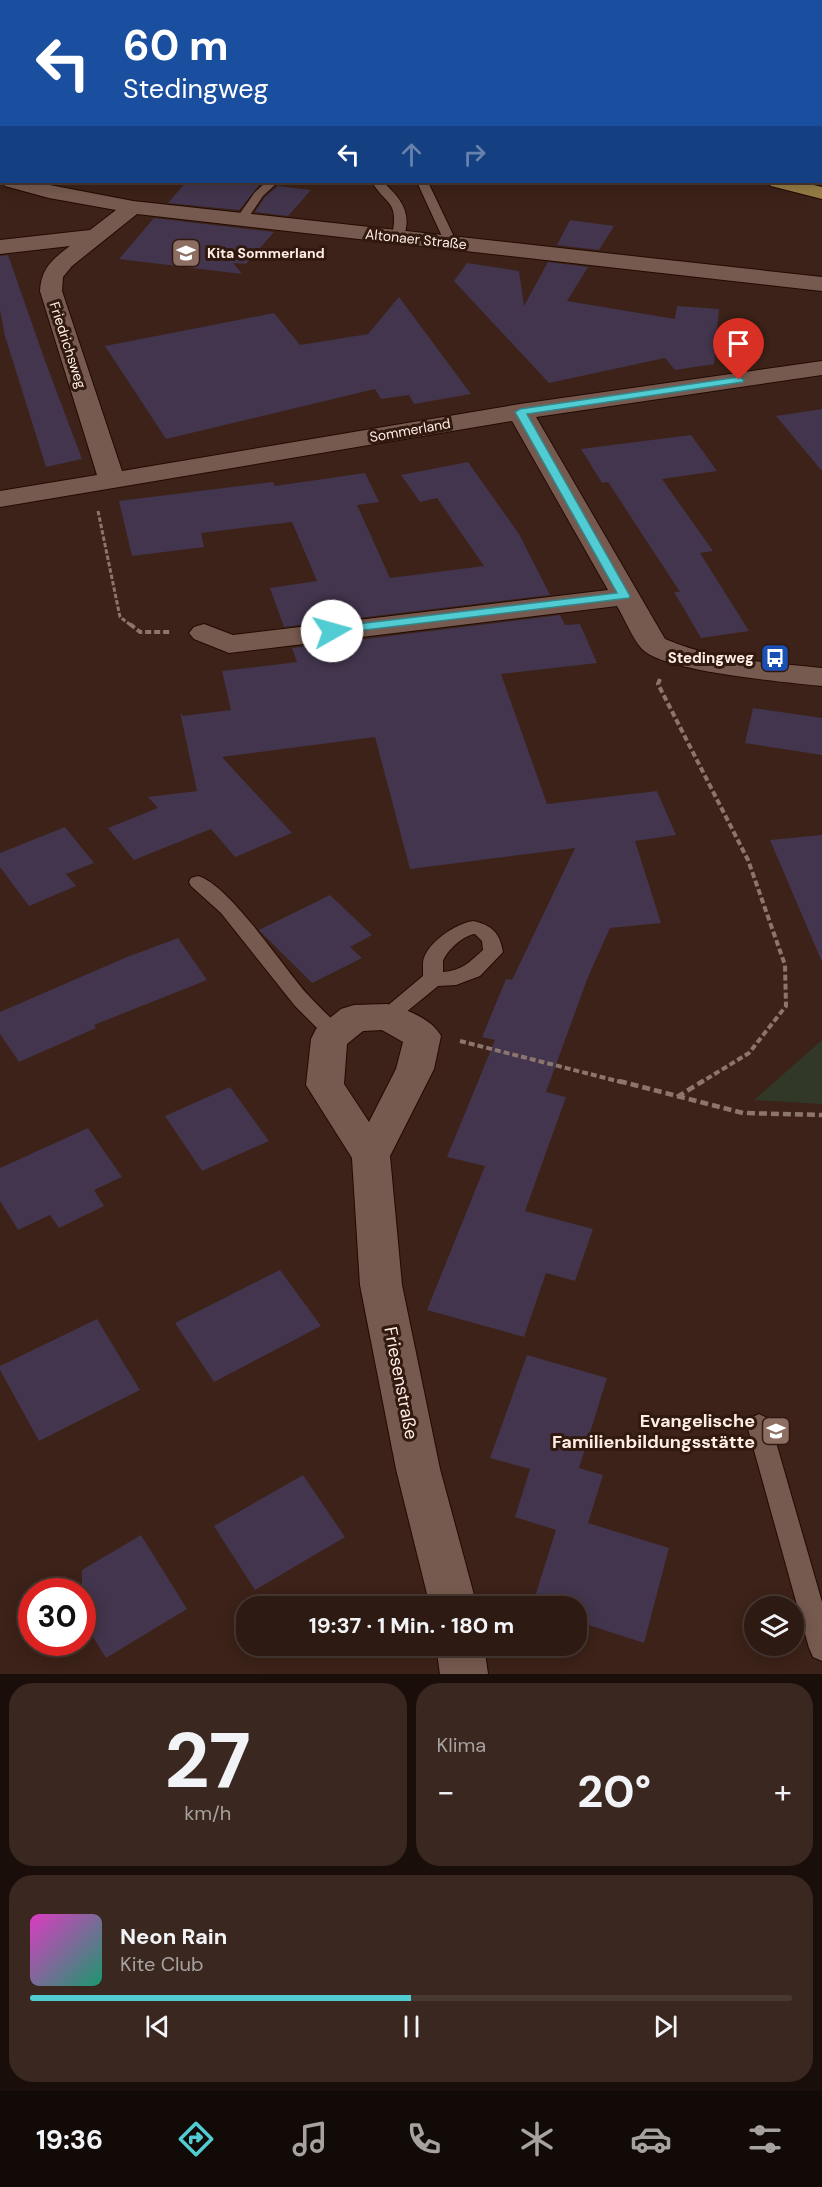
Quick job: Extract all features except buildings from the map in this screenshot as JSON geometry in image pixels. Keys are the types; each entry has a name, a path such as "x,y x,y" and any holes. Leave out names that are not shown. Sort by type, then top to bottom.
{"main road":[{"path":"782,183 822,193"}],"street":[{"name":"Altonaer Straße","path":"16,183 48,192 133,207 822,284"},
{"name":"Friedrichsweg","path":"102,482 51,291 52,276 64,261 133,207"},
{"path":"0,247 96,236"},
{"name":"Sommerland","path":"0,499 520,412 822,368"},
{"path":"520,412 654,645 673,655 822,677"},
{"path":"204,633 229,644 625,596"},
{"path":"335,1034 354,1018 387,1017 423,1036 415,1069 370,1156"},
{"name":"Friesenstraße","path":"335,1034 330,1039 325,1085 370,1156 381,1285 418,1469 451,1596"},
{"path":"461,1656 464,1674"}],"lane":[{"path":"242,219 259,194 271,183"},
{"path":"378,183 399,202 402,220 398,237"},
{"path":"422,183 451,243"},
{"path":"198,882 228,908 302,1000 335,1034"},
{"path":"387,1017 433,979"},
{"path":"759,1425 822,1648"}],"path":[{"path":"102,482 120,617 140,632 204,633"},
{"path":"673,655 665,666 658,684 748,860 785,964 786,1006 749,1053 677,1097"},
{"path":"423,1036 453,1040 743,1113 822,1115"}],"green space":[{"path":"822,1040 822,1104 754,1100"}],"place":[{"name":"Kita Sommerland","path":"186,253"},
{"name":"Stedingweg","path":"775,658"},
{"name":"Evangelische Familienbildungsstätte","path":"776,1431"}],"route":[{"path":"332,631 625,596 520,412 739,380"}]}
